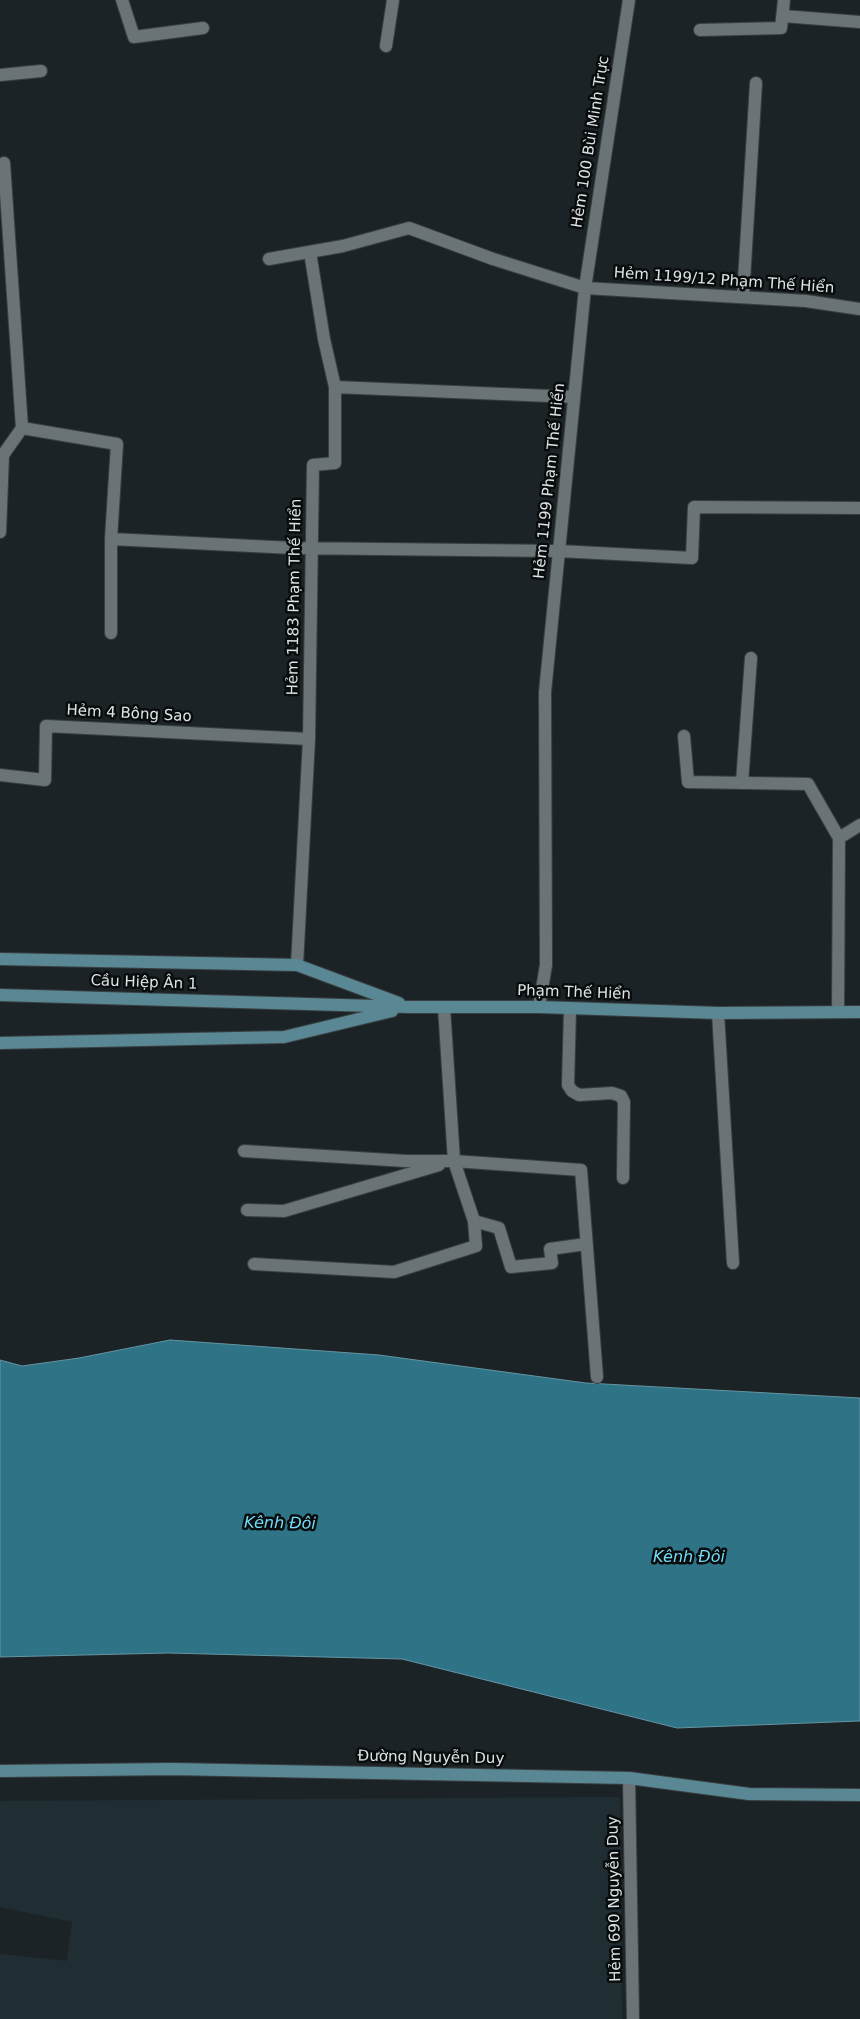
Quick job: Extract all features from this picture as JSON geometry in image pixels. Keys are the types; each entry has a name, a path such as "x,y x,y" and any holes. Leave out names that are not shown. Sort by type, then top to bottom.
{"main road":[{"path":"0,959 297,965 409,1007"},
{"name":"Cầu Hiệp Ân 1","path":"0,995 287,1003"},
{"name":"Phạm Thế Hiển","path":"287,1003 409,1007 539,1006 570,1009 718,1013 860,1012"},
{"path":"0,1043 284,1036 409,1007"},
{"name":"Đường Nguyễn Duy","path":"0,1771 173,1769 629,1778 749,1794 860,1795"}],"street":[{"path":"122,0 134,36 204,28"},
{"path":"386,46 393,0"},
{"name":"Hẻm 100 Bùi Minh Trực","path":"585,288 629,0"},
{"path":"700,30 781,28 784,0"},
{"path":"783,16 860,22"},
{"path":"0,75 41,72"},
{"path":"743,297 756,83"},
{"path":"0,532 3,454 22,428 4,163"},
{"path":"269,260 409,228 492,259 585,288"},
{"name":"Hẻm 1183 Phạm Thế Hiển","path":"297,965 309,739 312,465 335,463 335,387 324,339 310,252"},
{"name":"Hẻm 1199/12 Phạm Thế Hiển","path":"585,288 806,301 860,309"},
{"name":"Hẻm 1199 Phạm Thế Hiển","path":"539,1006 546,964 545,692 585,288"},
{"path":"335,387 574,397"},
{"path":"22,428 117,444 112,538 111,633"},
{"path":"112,538 311,548 559,551 692,558 694,507 860,508"},
{"path":"742,782 751,658"},
{"name":"Hẻm 4 Bông Sao","path":"0,776 45,780 46,726 309,739"},
{"path":"684,736 688,782 808,784 839,838 838,1012"},
{"path":"839,838 860,825"},
{"path":"254,1264 394,1272 476,1246 474,1221 454,1161 444,1007"},
{"path":"570,1009 568,1085 572,1091 579,1095 612,1093 621,1096 624,1102 623,1178"},
{"path":"718,1013 733,1263"},
{"path":"244,1151 406,1161 454,1161 581,1170 597,1377"},
{"path":"247,1210 284,1211 454,1161"},
{"path":"474,1221 499,1228 511,1267 552,1263 550,1249 586,1244"},
{"name":"Hẻm 690 Nguyễn Duy","path":"629,1778 633,2019"}],"shaded area":[{"path":"620,1797 622,2019 0,2019 0,1954 67,1961 72,1922 0,1907 0,1801"}],"water":[{"name":"Kênh Đôi","path":"170,1340 379,1355 586,1383 860,1398 860,1721 677,1728 402,1659 168,1653 0,1657 0,1360 22,1366 79,1358"}]}
